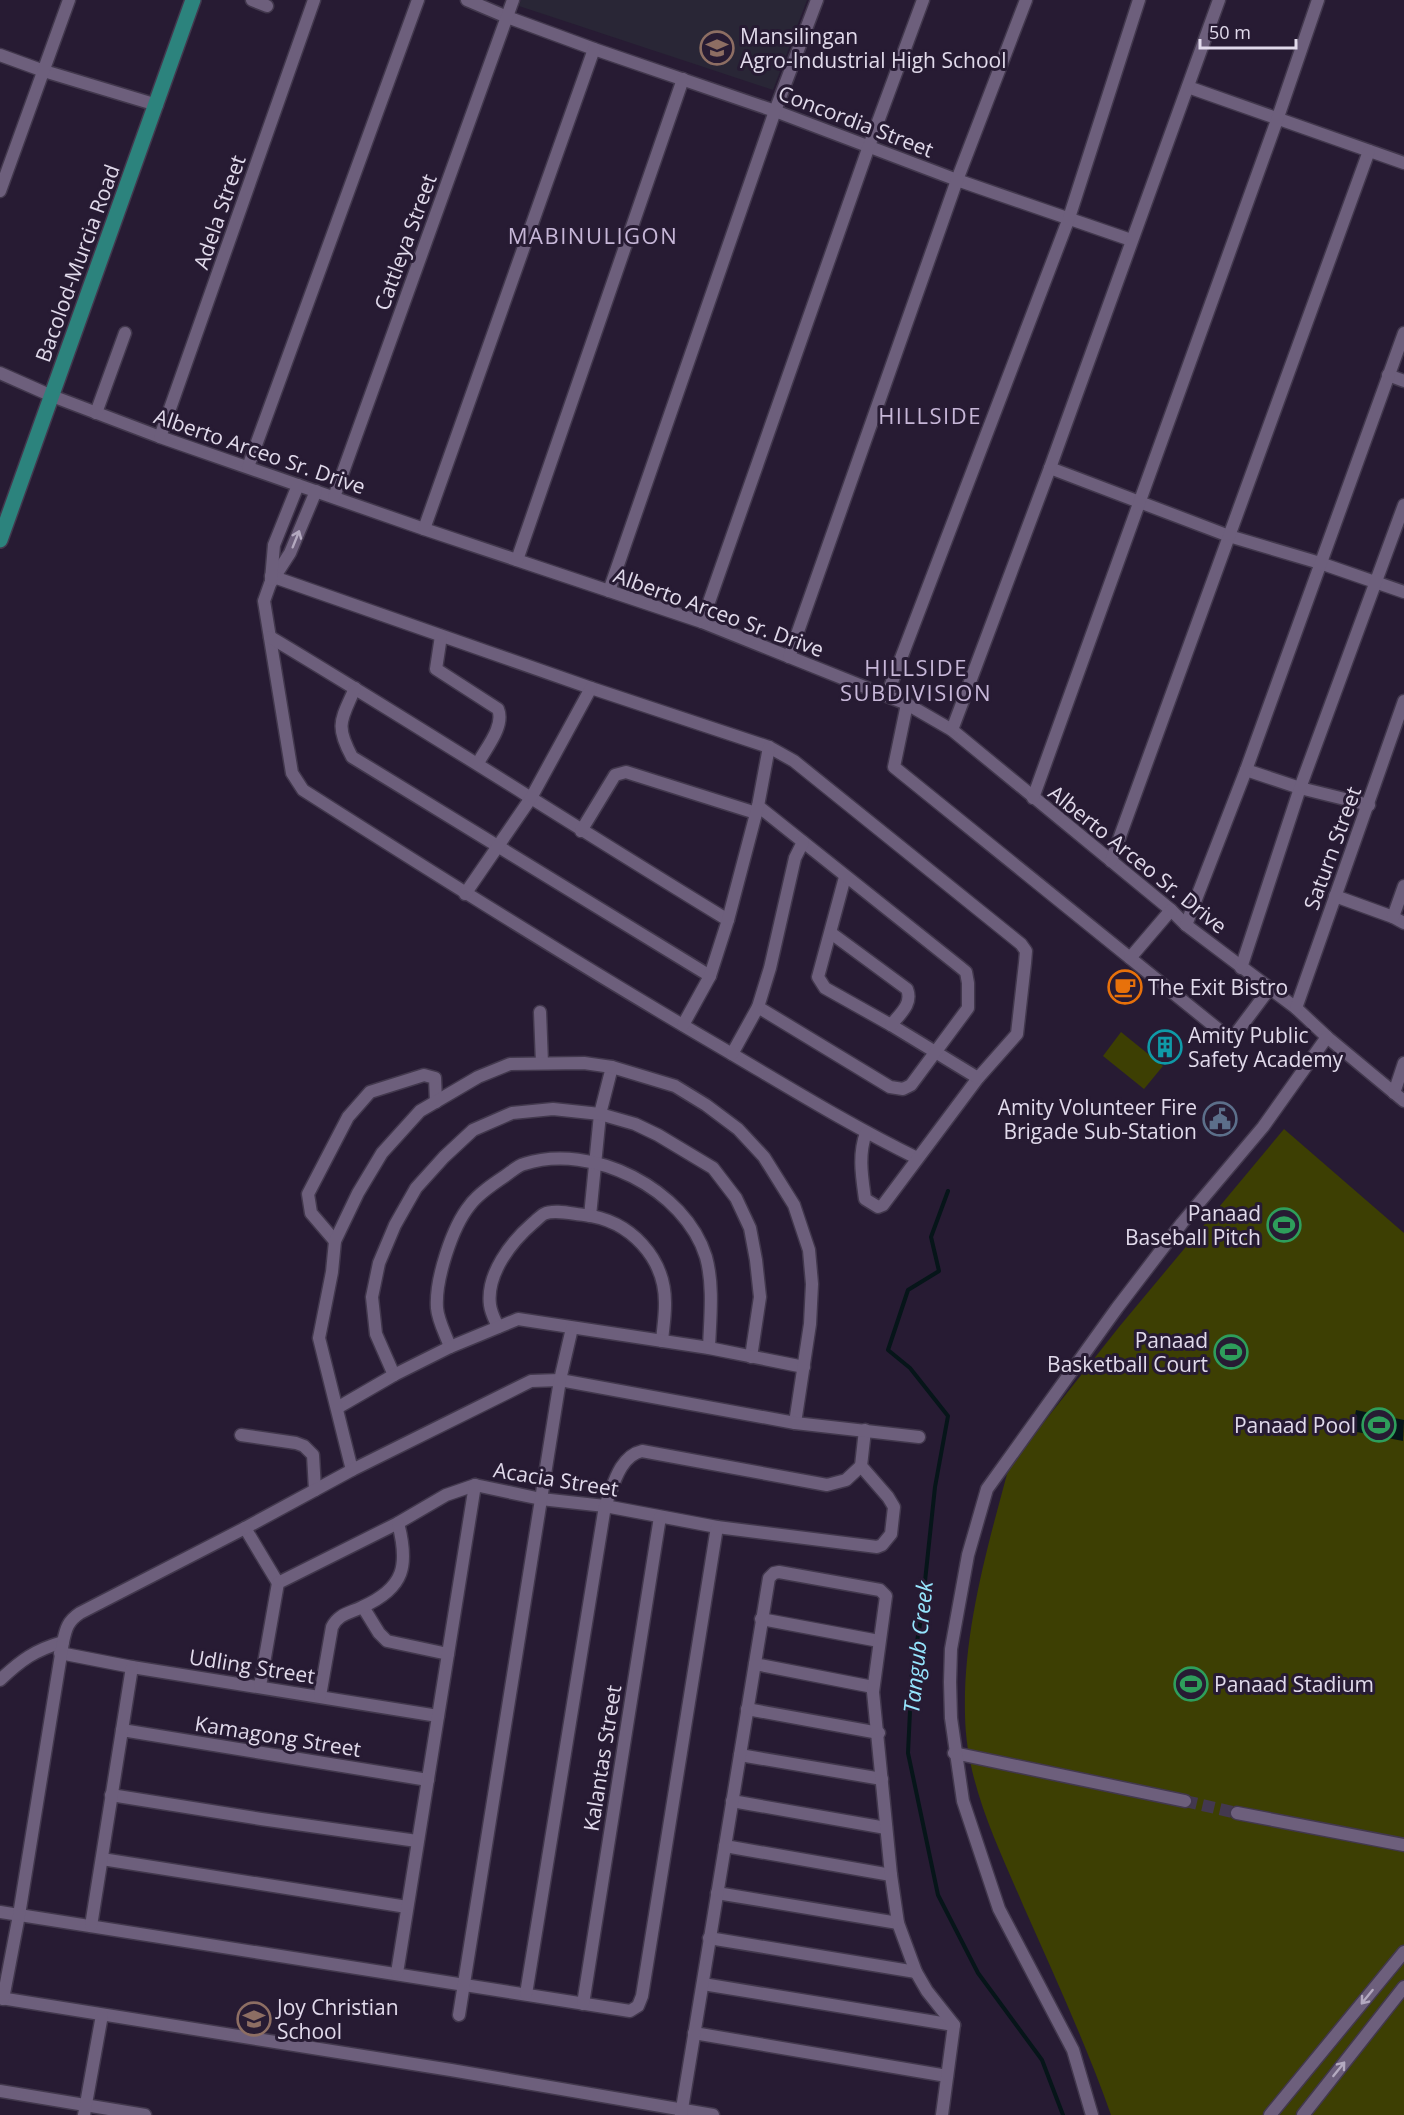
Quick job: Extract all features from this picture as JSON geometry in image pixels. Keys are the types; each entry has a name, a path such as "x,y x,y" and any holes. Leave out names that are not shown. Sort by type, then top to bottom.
{"main road":[{"name":"Bacolod-Murcia Road","path":"0,540 193,0"}],"street":[{"path":"0,191 69,0"},
{"path":"252,0 267,6"},
{"name":"Adela Street","path":"160,437 314,0"},
{"path":"248,466 418,0"},
{"name":"Concordia Street","path":"467,0 594,49 775,111 957,180 1131,240"},
{"name":"Cattleya Street","path":"334,497 513,0"},
{"path":"609,591 775,111 817,0"},
{"path":"702,622 923,0"},
{"path":"789,657 957,180 1026,0"},
{"path":"887,695 1069,218 1139,0"},
{"path":"952,730 1050,468 1219,0"},
{"path":"1033,798 1318,0"},
{"path":"424,529 594,49"},
{"path":"0,55 44,71 157,105"},
{"path":"517,560 682,79"},
{"path":"1188,87 1404,163"},
{"path":"1111,861 1369,151"},
{"path":"96,413 125,333"},
{"path":"1186,925 1246,770 1404,333"},
{"name":"Alberto Arceo Sr. Drive","path":"0,373 52,396 160,437 702,622 908,704 952,730 1171,910 1186,925 1296,1008 1399,1097"},
{"path":"1388,375 1404,381"},
{"path":"1050,468 1229,536 1320,563 1404,592"},
{"path":"272,579 274,545 298,485"},
{"path":"316,491 290,553 272,579 264,601 292,773 303,790 465,894 683,1025 866,1133 917,1158"},
{"path":"1241,968 1300,788 1404,505"},
{"path":"272,579 769,747 794,761 1022,944 1026,951 1017,1034 978,1078 883,1205 878,1208 865,1199 861,1171 861,1146 866,1133"},
{"path":"441,636 436,669 498,709 501,715 499,724 478,763"},
{"path":"270,637 478,763 581,831 728,920"},
{"path":"356,688 340,724 343,742 352,757 710,976"},
{"path":"465,894 531,798 591,688"},
{"name":"Saturn Street","path":"1296,1008 1404,701"},
{"path":"908,704 894,768 1230,1037 1234,1036 1270,988"},
{"path":"683,1025 710,976 728,920 757,809 769,747"},
{"path":"1246,770 1300,788 1369,805"},
{"path":"581,831 615,775 626,772 757,809 803,842 845,878 966,972 968,982 968,1008 936,1054 911,1085 903,1089 890,1087 758,1007"},
{"path":"732,1054 758,1007 770,968 795,858 803,842"},
{"path":"845,878 818,977 821,983 825,988 978,1078"},
{"path":"1335,897 1398,920 1404,886"},
{"path":"1130,958 1171,910"},
{"path":"831,933 906,989 910,996 908,1004 891,1025"},
{"path":"540,1012 543,1063"},
{"path":"1092,2115 1073,2050 999,1909 963,1801 954,1753 951,1718 951,1649 967,1561 987,1489 1117,1308 1182,1223 1263,1127 1327,1037"},
{"path":"352,1470 319,1338 332,1272 335,1241 358,1193 382,1153 420,1111 478,1077 510,1064 584,1063 612,1067 675,1086 738,1129 764,1157 794,1205 809,1250 812,1284 804,1367 795,1423"},
{"path":"1399,1097 1404,1063"},
{"path":"590,1216 600,1114 612,1067"},
{"path":"335,1241 311,1213 308,1194 348,1117 370,1092 424,1075 435,1078 436,1102"},
{"path":"394,1375 376,1334 372,1297 379,1263 395,1225 416,1188 444,1156 473,1130 512,1113 553,1109 600,1114 635,1124 713,1168 736,1198 750,1228 760,1297 751,1357"},
{"path":"450,1347 437,1309 441,1268 454,1234 470,1205 497,1181 522,1164 554,1158 595,1163 633,1176 660,1193 696,1231 706,1258 710,1287 709,1348"},
{"path":"498,1327 490,1305 492,1280 505,1255 522,1233 544,1214 562,1213 607,1220 629,1232 648,1248 660,1274 665,1303 662,1341"},
{"path":"337,1408 394,1375 450,1347 518,1319 709,1348 804,1367"},
{"path":"459,2015 462,1983 560,1380 572,1328"},
{"path":"713,2115 681,2112 451,2070 2,1998 19,1915 66,1628 71,1619 80,1613 352,1470 531,1382 560,1380 795,1423 919,1437"},
{"path":"526,1994 605,1506 626,1459 633,1453 642,1451 827,1485 846,1480 861,1466 865,1430"},
{"path":"241,1435 304,1446 313,1455 315,1490"},
{"name":"Acacia Street","path":"278,1582 398,1523 446,1496 476,1485 541,1499 605,1506 717,1527 877,1547 882,1545 891,1534 894,1507 861,1466"},
{"path":"397,1973 476,1485"},
{"name":"Kalantas Street","path":"583,2004 660,1517"},
{"path":"320,1696 335,1620 363,1607 393,1588 401,1572 404,1548 398,1523"},
{"path":"0,1912 462,1983 583,2004 630,2010 638,2006 642,1996 717,1527"},
{"path":"244,1528 278,1582 260,1686"},
{"path":"681,2112 769,1578 774,1572 880,1590 886,1596 873,1687 891,1875 898,1923 916,1972 927,1991 954,2025 942,2115"},
{"path":"363,1607 379,1634 387,1641 448,1654"},
{"path":"762,1619 879,1641"},
{"path":"0,1680 28,1655 45,1647 62,1648"},
{"name":"Udling Street","path":"62,1648 132,1667 438,1716"},
{"path":"755,1664 873,1687"},
{"path":"91,1926 132,1667"},
{"path":"747,1709 879,1733"},
{"name":"Kamagong Street","path":"122,1730 428,1780"},
{"path":"954,1753 1185,1801"},
{"path":"740,1755 882,1779"},
{"path":"111,1795 417,1841"},
{"path":"732,1801 886,1828"},
{"path":"1237,1813 1404,1845"},
{"path":"724,1846 891,1875"},
{"path":"102,1859 407,1907"},
{"path":"717,1893 898,1923"},
{"path":"709,1938 916,1972"},
{"path":"1270,2115 1404,1952"},
{"path":"702,1984 954,2025"},
{"path":"1303,2115 1404,1987"},
{"path":"85,2110 102,2015"},
{"path":"694,2033 947,2076"},
{"path":"0,2091 85,2110 146,2115"}],"shaded area":[{"name":"Mansilingan Agro-Industrial High School","path":"521,0 807,0 773,90 519,6"},
{"path":"1121,1032 1163,1066 1144,1089 1103,1056"},
{"path":"1284,1129 1404,1233 1404,2115 1111,2115 1080,2036 993,1836 977,1789 967,1740 965,1684 977,1593 1007,1474 1014,1460 1119,1327"},
{"name":"Panaad Pool","path":"1356,1410 1404,1420 1403,1441 1352,1431"}],"waterway":[{"name":"Tangub Creek","path":"948,1191 931,1237 939,1271 908,1290 888,1350 910,1368 948,1416 935,1487 921,1619 912,1669 908,1753 938,1895 978,1973 1042,2060 1063,2115"}],"tunnel":[{"path":"1185,1801 1237,1813"}],"place":[{"name":"Mansilingan Agro-Industrial High School","path":"717,48"},
{"name":"The Exit Bistro","path":"1125,987"},
{"name":"Amity Public Safety Academy","path":"1165,1047"},
{"name":"Amity Volunteer Fire Brigade Sub-Station","path":"1220,1119"},
{"name":"Panaad Baseball Pitch","path":"1284,1225"},
{"name":"Panaad Basketball Court","path":"1231,1352"},
{"name":"Panaad Pool","path":"1379,1425"},
{"name":"Panaad Stadium","path":"1191,1684"},
{"name":"Joy Christian School","path":"254,2019"}],"district":[{"name":"MABINULIGON","path":"593,235"},
{"name":"HILLSIDE","path":"930,415"},
{"name":"HILLSIDE SUBDIVISION","path":"916,680"}]}
